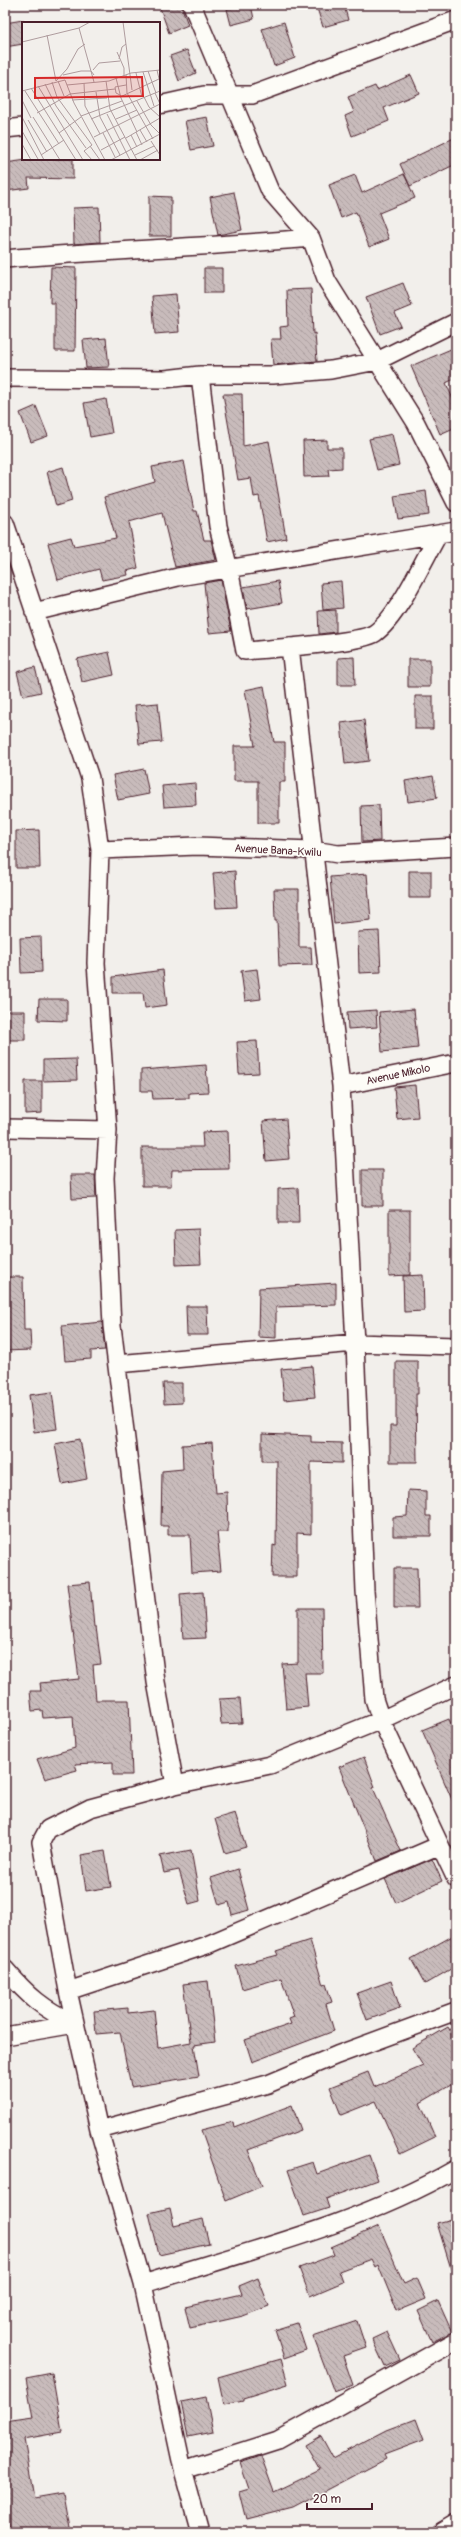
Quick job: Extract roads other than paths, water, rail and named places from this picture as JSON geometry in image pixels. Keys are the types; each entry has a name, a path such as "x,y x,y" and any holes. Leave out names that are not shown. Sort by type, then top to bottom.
{"street":[{"path":"192,5 270,191 311,238 326,281 416,423 456,503"},
{"path":"160,105 204,95 252,95 456,20"},
{"path":"5,129 22,127"},
{"path":"5,259 99,251 226,246 311,238"},
{"path":"5,378 165,380 200,375 273,375 331,370 377,361 456,322"},
{"path":"200,375 218,526 229,569 245,650 290,647 374,634 389,620 438,536"},
{"path":"5,523 34,612 66,702 90,778 100,850 96,963 108,1130 105,1178 112,1326 156,1682 175,1785"},
{"path":"34,612 178,577 438,536 456,531"},
{"path":"290,647 340,1086 356,1343 365,1591 374,1699 381,1720 456,1879"},
{"name":"Avenue Bana-Kwilu","path":"100,850 197,846 313,850 338,854 456,847"},
{"name":"Avenue Mikolo","path":"340,1086 438,1065 456,1063"},
{"path":"5,1128 108,1130"},
{"path":"117,1364 356,1343 456,1346"},
{"path":"200,2532 183,2470 143,2284 100,2130 75,2024 41,1842 48,1829 90,1808 175,1785 270,1764 381,1720 456,1685"},
{"path":"68,1991 207,1945 440,1845"},
{"path":"5,1969 28,1997 56,2015 75,2024"},
{"path":"100,2130 268,2084 337,2055 456,2011"},
{"path":"5,2036 75,2024"},
{"path":"143,2284 313,2232 422,2188 456,2169"},
{"path":"183,2470 278,2440 456,2341"},
{"path":"441,2532 456,2523"}]}
